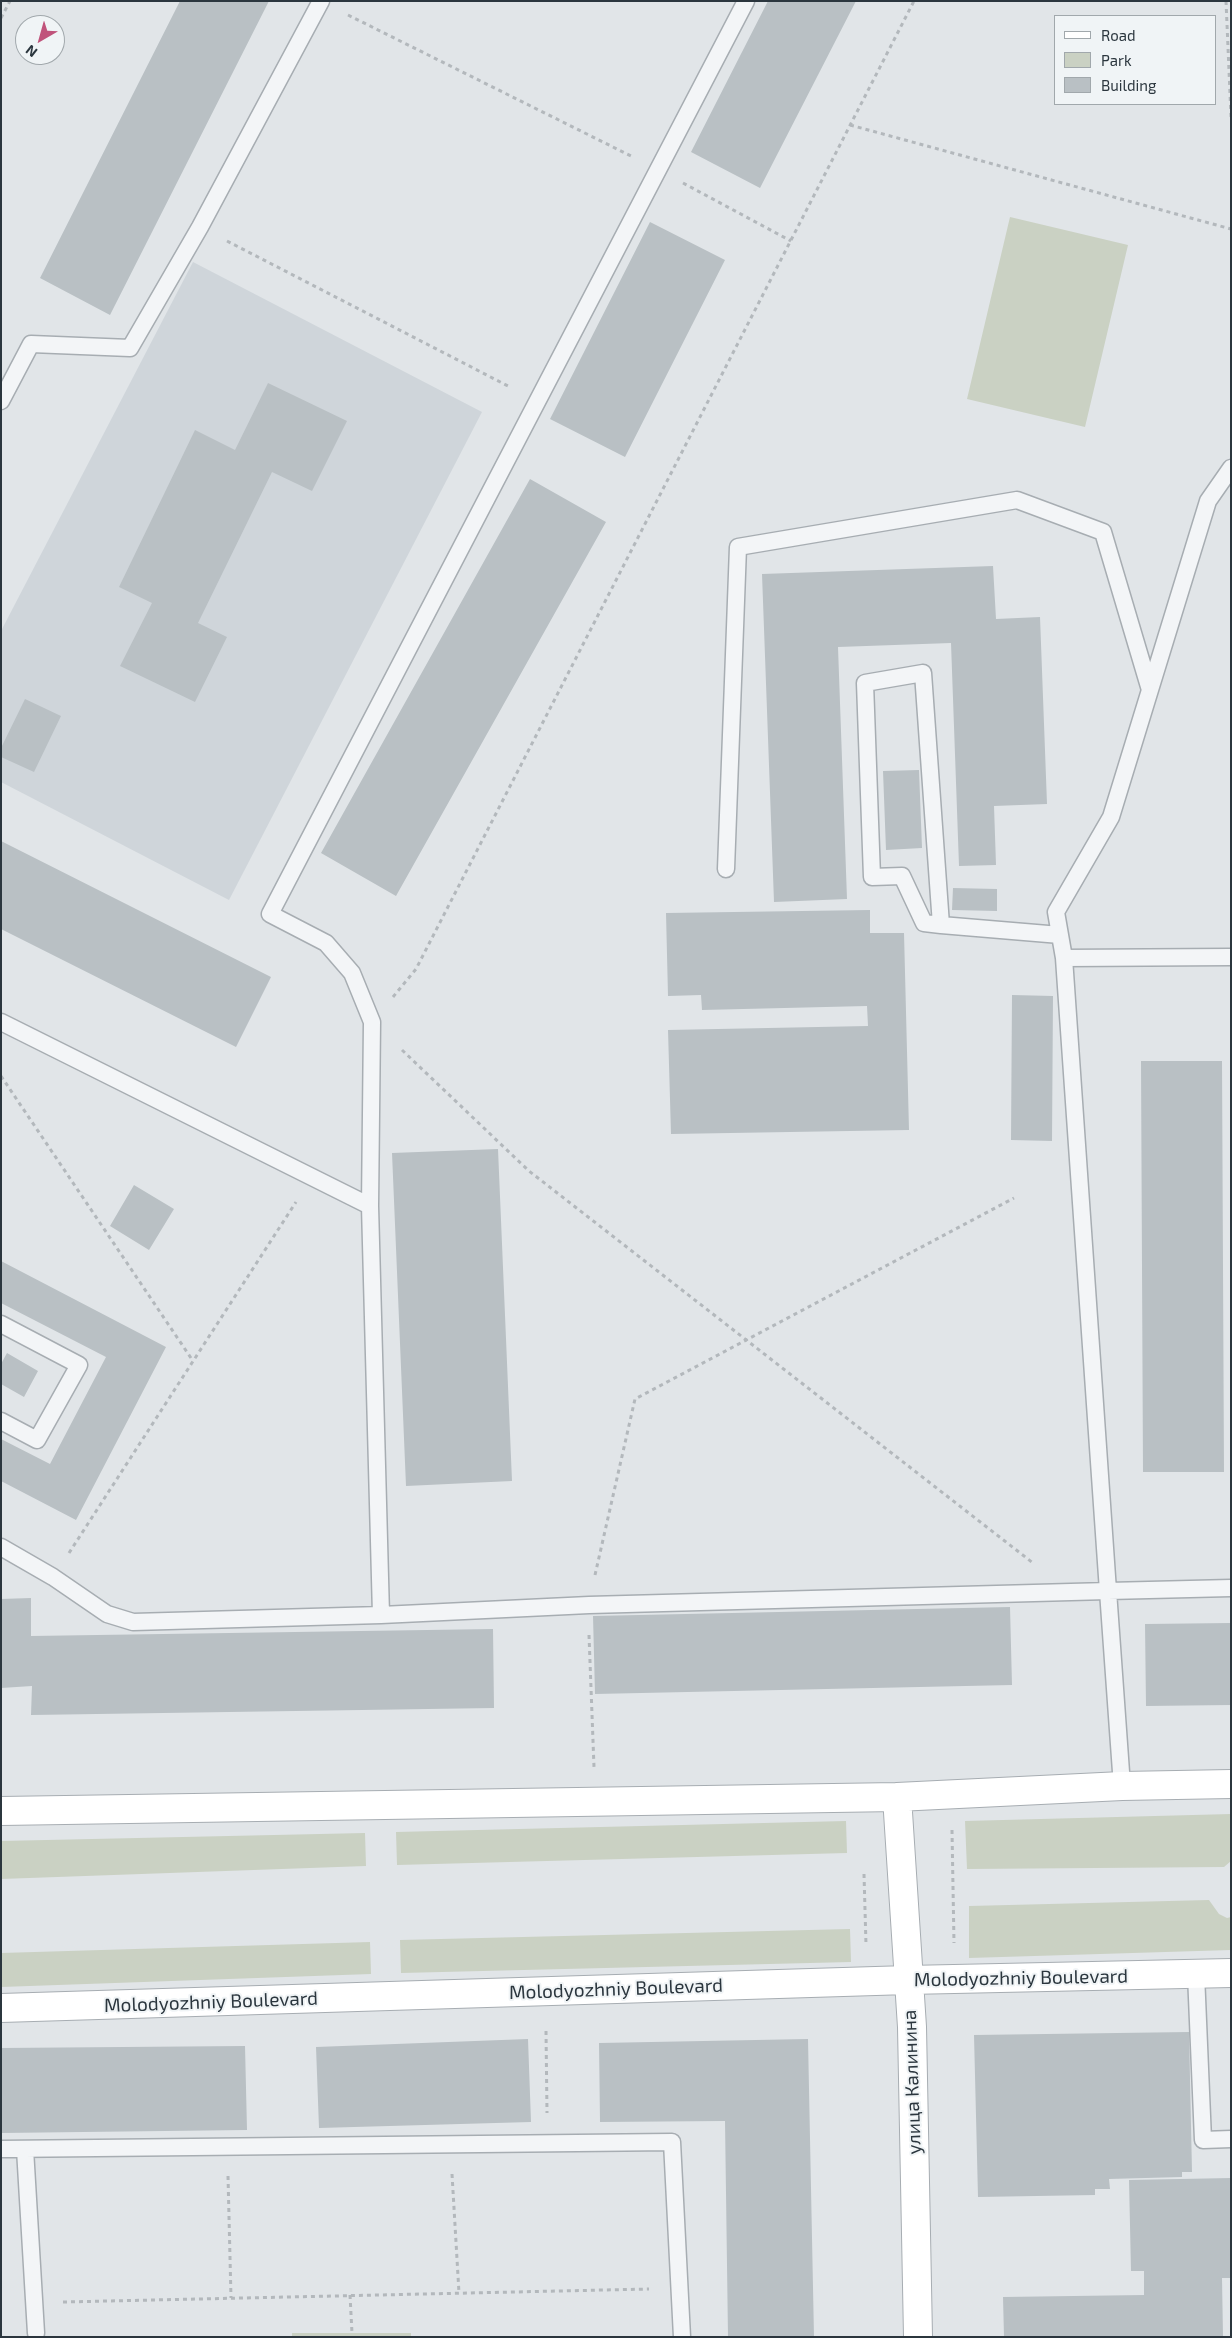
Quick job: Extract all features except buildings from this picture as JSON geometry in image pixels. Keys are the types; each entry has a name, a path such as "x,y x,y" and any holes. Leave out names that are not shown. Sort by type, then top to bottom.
{"main road":[{"path":"1,1811 897,1797 1122,1786 1231,1784"},
{"name":"улица Калинина","path":"897,1797 912,2027 918,2337"},
{"name":"Molodyozhniy Boulevard","path":"1,2008 908,1980 1231,1973"}],"lane":[{"path":"381,1615 370,1206 372,1022 352,973 326,943 270,914 746,1"},
{"path":"1,400 31,344 130,348 200,226 320,2"},
{"path":"1122,1786 1064,958 1056,912 1111,817 1208,500 1231,468"},
{"path":"726,868 738,547 1017,500 1103,532 1150,690"},
{"path":"942,924 923,673 866,683 872,877 902,876 924,922 942,924 1060,936"},
{"path":"1064,958 1231,957"},
{"path":"1,1022 370,1206"},
{"path":"1,1324 79,1365 37,1440 1,1420"},
{"path":"1,1547 53,1577 107,1614 134,1622 381,1615 589,1605 1231,1588"},
{"path":"1196,1974 1203,2140 1231,2139"},
{"path":"1,2148 672,2142 682,2337"},
{"path":"24,2149 36,2333"}],"path":[{"path":"1,18 10,1"},
{"path":"914,1 416,969 372,1022 529,1171 1070,1592"},
{"path":"1226,1 1231,117"},
{"path":"320,2 658,170 791,241"},
{"path":"850,125 1231,228"},
{"path":"200,226 538,401"},
{"path":"1,1076 193,1361"},
{"path":"53,1577 313,1176"},
{"path":"594,1768 589,1663 589,1605 635,1399 1014,1198"},
{"path":"952,1822 954,1949"},
{"path":"864,1866 866,1947"},
{"path":"546,2031 547,2144"},
{"path":"450,2145 459,2293"},
{"path":"227,2147 231,2298"},
{"path":"34,2302 680,2289"},
{"path":"350,2295 352,2333"}],"shaded area":[{"path":"193,262 482,412 229,900 1,782 1,631"}],"green space":[{"path":"1010,217 1128,245 1085,427 967,399"},
{"path":"1231,1814 1231,1861 1224,1867 967,1869 965,1821"},
{"path":"846,1821 847,1853 397,1865 396,1832"},
{"path":"365,1833 366,1866 1,1879 1,1841"},
{"path":"1209,1900 1219,1914 1227,1918 1231,1917 1231,1950 969,1958 969,1906"},
{"path":"850,1929 851,1962 401,1973 400,1940"},
{"path":"370,1942 371,1974 1,1987 1,1953"},
{"path":"292,2333 411,2333 411,2337 292,2337"}]}
